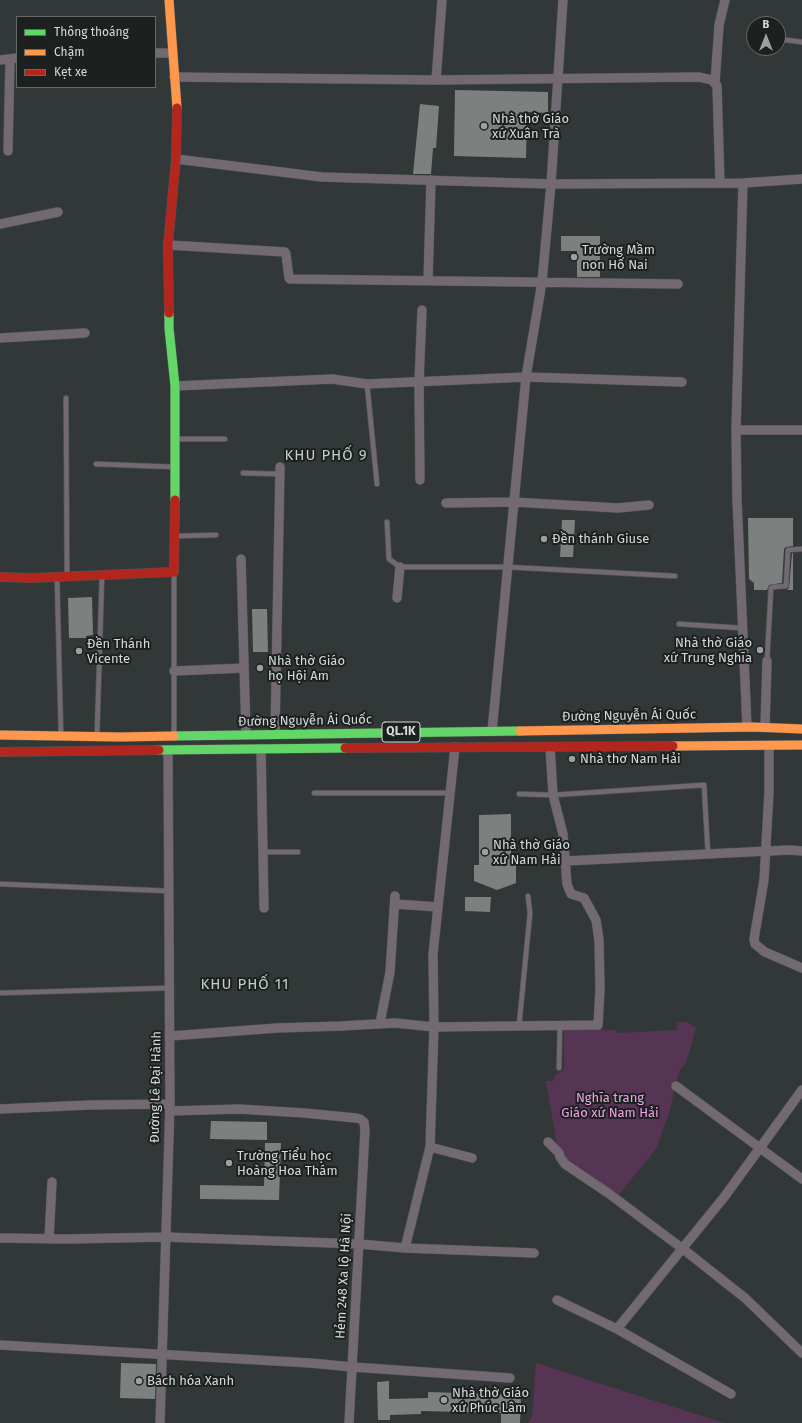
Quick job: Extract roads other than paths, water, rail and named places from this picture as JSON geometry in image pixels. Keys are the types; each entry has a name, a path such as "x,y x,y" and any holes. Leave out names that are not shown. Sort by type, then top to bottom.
{"main road":[{"path":"0,577 57,577 174,572 176,439 175,386 169,328 168,245 176,159 178,115 169,0"},
{"path":"747,728 747,746"},
{"name":"Đường Nguyễn Ái Quốc","path":"0,736 97,737 802,728"},
{"name":"Đường Nguyễn Ái Quốc","path":"0,752 455,746 550,747 802,745"}],"street":[{"path":"436,80 442,0"},
{"path":"492,731 526,378 542,282 559,78 563,0"},
{"path":"720,183 718,96 717,86 715,83 719,25 725,0"},
{"path":"156,53 173,53"},
{"path":"0,60 13,58 8,151"},
{"path":"174,77 436,80 699,78 712,80 715,83"},
{"path":"176,159 322,177 551,184 743,183 802,179"},
{"path":"428,280 431,180"},
{"path":"743,183 736,430 737,499 747,728"},
{"path":"0,224 58,212"},
{"path":"168,245 285,252 290,279 678,284"},
{"path":"420,480 419,382 422,310"},
{"path":"0,338 85,333"},
{"path":"175,386 332,379 367,384 526,378 682,382"},
{"path":"736,430 802,430"},
{"path":"275,734 280,471"},
{"path":"446,503 513,502 618,508 649,505"},
{"path":"241,559 246,734"},
{"path":"398,598 400,567"},
{"path":"765,728 767,661"},
{"path":"174,671 244,668"},
{"path":"404,1248 430,1147 434,1027 433,954 455,746"},
{"path":"769,746 769,792 764,880 754,939 755,944 765,952 802,968"},
{"path":"170,1036 277,1028 380,1024 395,1022 434,1027 598,1025 600,989 599,940 596,920 584,898 571,894 567,884 563,834 553,795 550,747"},
{"path":"261,749 264,908"},
{"name":"Đường Lê Đại Hành","path":"160,1423 170,1108 168,750"},
{"path":"566,861 765,851 802,851"},
{"path":"380,1024 390,972 395,900 438,908"},
{"path":"676,1086 802,1179"},
{"path":"617,1329 726,1196 802,1090"},
{"path":"0,1109 90,1105 170,1108"},
{"name":"Hẻm 248 Xa lộ Hà Nội","path":"170,1108 239,1109 339,1116 360,1119 364,1122 365,1130 349,1423"},
{"path":"548,1142 559,1153 565,1164 608,1193 745,1298 802,1353"},
{"path":"430,1147 472,1158"},
{"path":"49,1239 52,1182"},
{"path":"0,1238 49,1239 165,1237 359,1244 404,1248 534,1253"},
{"path":"557,1300 617,1329 731,1394"},
{"path":"0,1345 310,1363 510,1378"}],"lane":[{"path":"786,40 802,42"},
{"path":"367,384 377,484"},
{"path":"66,398 67,576"},
{"path":"176,439 225,439"},
{"path":"96,464 176,467"},
{"path":"243,473 280,471"},
{"path":"387,522 390,559 400,567 507,566 675,576"},
{"path":"175,536 216,535"},
{"path":"767,661 771,588 786,586 788,550 802,549"},
{"path":"174,572 174,736"},
{"path":"97,737 102,575"},
{"path":"57,577 61,736"},
{"path":"679,624 742,628"},
{"path":"519,794 553,795 704,785 708,854"},
{"path":"314,793 450,793"},
{"path":"263,852 298,852"},
{"path":"0,884 169,891"},
{"path":"519,1026 530,913 528,896"},
{"path":"0,993 169,988"},
{"path":"559,1068 560,1025"}],"place":[{"name":"Nhà thờ Giáo xứ Xuân Trà","path":"484,126"},
{"name":"Trường Mầm non Hố Nai","path":"574,257"},
{"name":"Đền thánh Giuse","path":"544,539"},
{"name":"Nhà thờ Giáo xứ Trung Nghĩa","path":"760,650"},
{"name":"Đền Thánh Vicente","path":"79,651"},
{"name":"Nhà thờ Giáo họ Hội Am","path":"260,668"},
{"name":"Nhà thơ Nam Hải","path":"572,759"},
{"name":"Nhà thờ Giáo xứ Nam Hải","path":"485,852"},
{"name":"Trường Tiểu học Hoàng Hoa Thám","path":"229,1163"},
{"name":"Bách hóa Xanh","path":"139,1381"},
{"name":"Nhà thờ Giáo xứ Phúc Lâm","path":"444,1400"}],"district":[{"name":"KHU PHỐ 9","path":"326,456"},
{"name":"KHU PHỐ 11","path":"245,985"}],"park label":[{"name":"Nghĩa trang Giáo xứ Nam Hải","path":"610,1106"}]}
